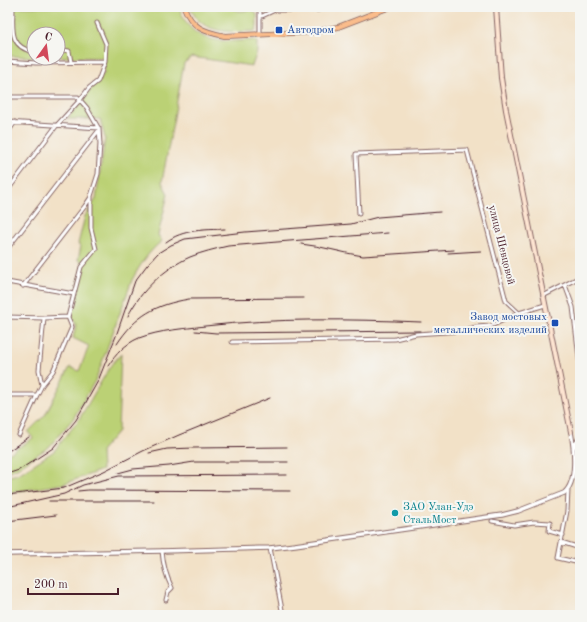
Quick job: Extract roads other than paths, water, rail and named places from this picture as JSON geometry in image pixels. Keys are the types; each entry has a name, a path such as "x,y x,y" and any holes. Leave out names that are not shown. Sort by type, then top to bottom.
{"main road":[{"path":"184,7 194,24 201,29 212,34 225,36 313,32 338,27 390,7"},
{"path":"496,7 501,78 506,110 571,432"}],"street":[{"path":"13,7 14,40 26,50"},
{"path":"260,7 260,35"},
{"path":"375,7 377,12"},
{"path":"260,17 275,10 318,10"},
{"path":"7,191 57,125 89,88 98,82 105,62 106,44 97,24"},
{"path":"66,50 69,51 71,62"},
{"path":"7,61 36,63 105,62"},
{"path":"7,97 78,97 87,108 99,129 100,144 98,174 91,196 85,206 23,286"},
{"path":"7,122 99,129"},
{"path":"7,133 15,122"},
{"path":"7,249 99,129"},
{"name":"улица Шевцовой","path":"359,214 356,154 467,150 506,301 519,313"},
{"path":"19,435 42,385 53,371 72,327 68,317 81,267 96,249 91,228 91,196"},
{"path":"543,296 580,277"},
{"path":"7,282 74,294"},
{"path":"566,285 573,307 580,366"},
{"path":"232,342 395,339 416,334 461,331 476,327 492,326 519,313 545,305"},
{"path":"7,317 68,317"},
{"path":"42,385 39,370 44,318"},
{"path":"577,338 580,342"},
{"path":"7,394 37,395"},
{"path":"571,432 580,437 574,448"},
{"path":"571,432 574,448 574,461 568,490 567,511 558,558 580,563"},
{"path":"7,554 270,548 502,515 518,511 564,493 568,490"},
{"path":"492,521 509,524 534,522 550,523 549,531 563,535"},
{"path":"561,542 580,548"},
{"path":"270,548 283,615"},
{"path":"162,551 168,580 172,588 168,592 166,600"}],"railway":[{"path":"7,474 19,470 53,448 76,420 98,381 116,336 135,281 158,253 171,245 185,239 245,232 351,224 378,217 440,212"},
{"path":"166,242 187,232 225,229"},
{"path":"128,316 146,289 171,267 190,257 213,249 228,246 388,233"},
{"path":"301,244 363,256 454,250"},
{"path":"448,253 481,251"},
{"path":"117,344 131,326 147,313 156,308 177,301 189,299 304,298"},
{"path":"108,366 114,357 134,340 147,335 172,330 232,323 286,320 421,322"},
{"path":"195,331 216,333 420,331"},
{"path":"7,495 64,488 104,471 179,435 270,398"},
{"path":"7,452 29,437"},
{"path":"149,453 167,449 287,447"},
{"path":"118,473 133,469 194,462 288,462"},
{"path":"7,507 64,494 83,485 119,476 287,475"},
{"path":"78,491 290,491"},
{"path":"49,501 154,501"},
{"path":"7,521 56,515"}],"place":[{"name":"Автодром","path":"279,30"},
{"name":"Завод мостовых металлических изделий","path":"555,323"},
{"name":"ЗАО Улан-Удэ СтальМост","path":"395,513"}]}
